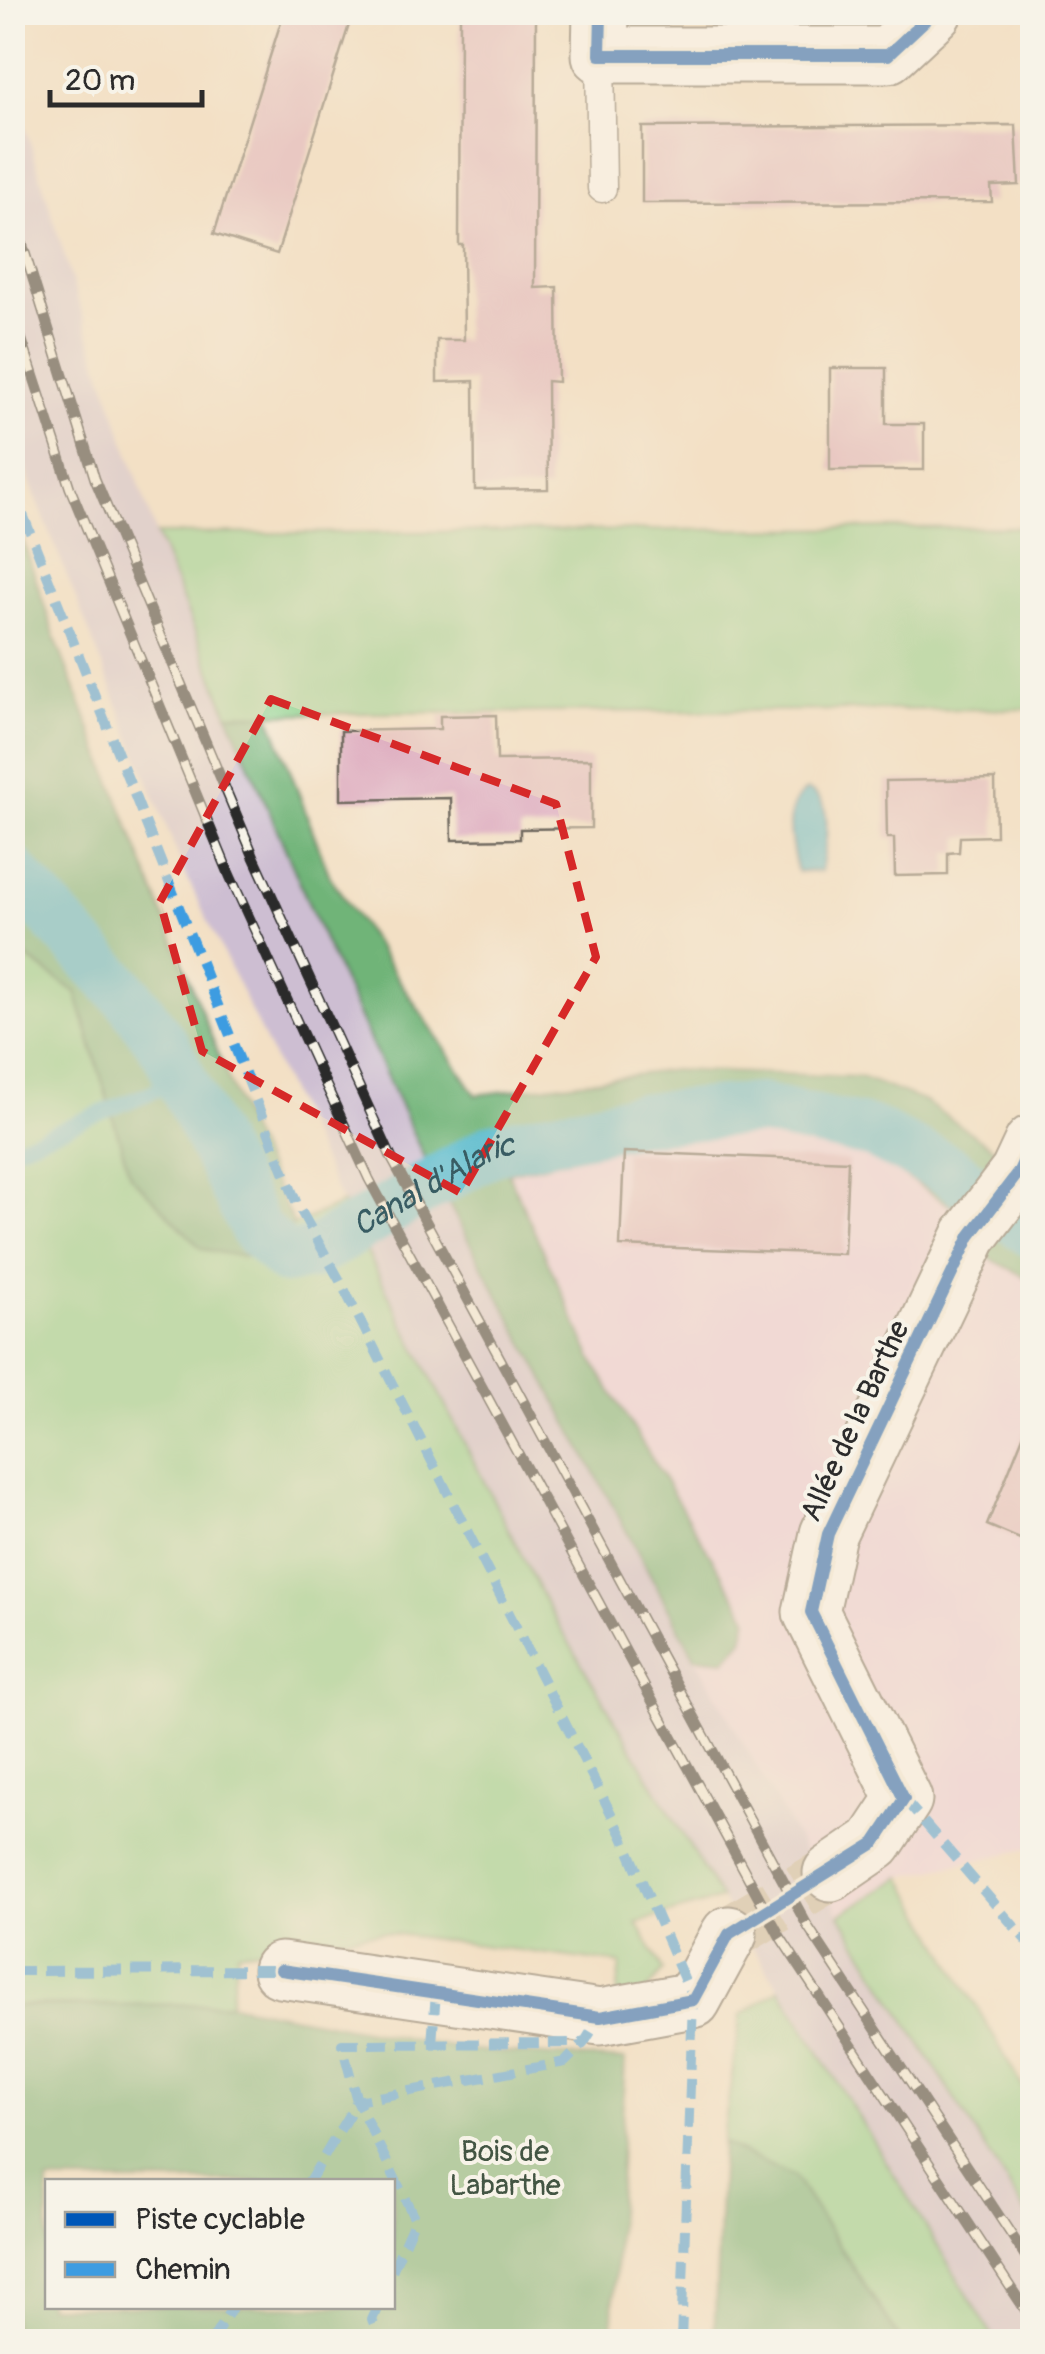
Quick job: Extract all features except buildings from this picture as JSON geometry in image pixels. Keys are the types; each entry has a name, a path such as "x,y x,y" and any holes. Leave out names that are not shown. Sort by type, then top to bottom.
{"street":[{"path":"601,34 888,55 934,12"},
{"name":"Allée de la Barthe","path":"831,1873 875,1843 904,1800 812,1612 828,1534 970,1236 1025,1158"},
{"path":"281,1970 614,2017 693,2000 729,1934"}],"lane":[{"path":"601,34 602,188"}],"highlighted area":[{"path":"271,699 556,804 596,957 461,1193 202,1051 160,902"}],"shaded area":[{"path":"12,82 78,301 156,534 325,942 427,1164 695,1657 840,1915 1032,2223 1032,2341 996,2341 721,1899 549,1609 342,1203 184,871 13,431"},
{"path":"795,1130 868,1153 951,1206 985,1256 1032,1280 1032,1848 902,1877 840,1915 695,1657 725,1660 508,1173 667,1136"}],"green space":[{"path":"13,511 57,643 245,1122 294,1225 244,1257 202,1249 130,1175 76,992 13,948"},
{"path":"1032,527 1032,709 228,714 156,534"},
{"path":"228,714 269,714 330,877 476,1095 673,1070 861,1077 924,1101 1002,1154 951,1206 868,1153 795,1130 667,1136 508,1173 595,1365 748,1617 743,1640 725,1660 695,1657 427,1164 325,942"},
{"path":"12,948 76,992 130,1175 244,1257 294,1225 342,1203 549,1609 721,1899 637,1923 663,1970 638,2003 614,2017 621,1964 381,1932 238,1952 230,2004 13,2006"},
{"path":"1032,1187 1032,1280 985,1256"},
{"path":"902,1877 1032,2103 1032,2223 840,1915"},
{"path":"780,1989 996,2341 901,2341 794,2178 722,2143 741,2015"},
{"name":"Bois de Labarthe","path":"230,2004 467,2050 625,2060 612,2341 13,2341 13,2006"},
{"path":"722,2143 794,2177 901,2341 714,2341"}],"water":[{"path":"807,790 822,803 827,824 825,849 821,871 797,872 791,816 793,806"}],"waterway":[{"name":"Canal d'Alaric","path":"12,872 130,999 166,1049 256,1230 285,1258 311,1254 493,1149 640,1119 759,1109 874,1133 950,1171 1032,1232"},
{"path":"12,1149 181,1080"}],"tunnel":[{"path":"729,1934 831,1873"}],"railway":[{"path":"12,211 95,479 254,857 392,1159 807,1925 1032,2266"},
{"path":"12,310 70,488 230,876 369,1179 781,1938 1032,2320"}],"marked path":[{"path":"12,487 297,1204 622,1835 693,2000 681,2342"},
{"path":"904,1799 1032,1947"},
{"path":"12,1971 281,1970"},
{"path":"432,2043 436,1993"},
{"path":"395,2264 415,2219 357,2101 565,2062 584,2043 600,2017"},
{"path":"311,2179 357,2101 342,2044 584,2043"},
{"path":"211,2342 231,2309"},
{"path":"377,2309 372,2320 381,2342"}],"cycle path":[{"path":"601,12 600,55 888,55 934,12"},
{"path":"281,1970 600,2017 693,2000 729,1934 875,1843 904,1799 811,1612 828,1534 970,1236 1018,1173 1032,1143"}]}
